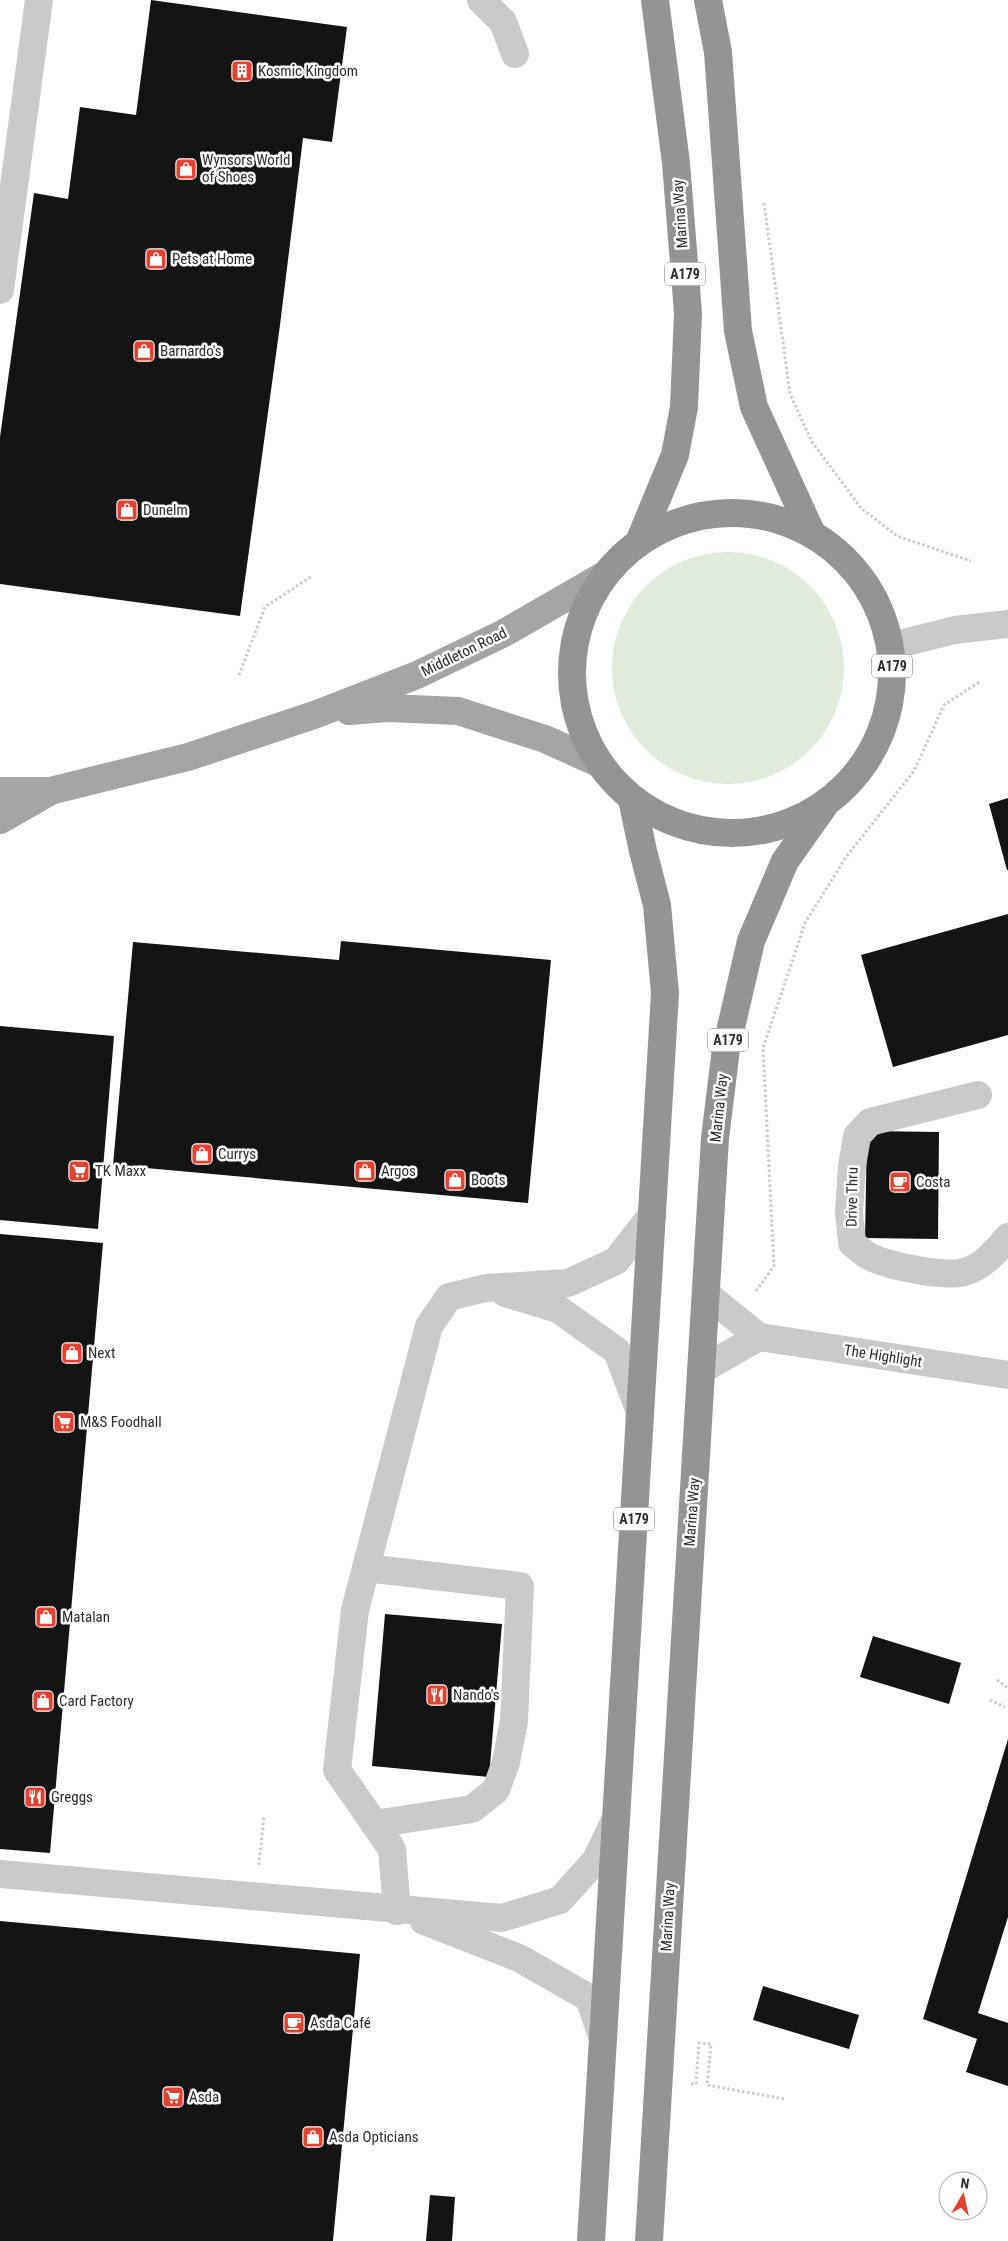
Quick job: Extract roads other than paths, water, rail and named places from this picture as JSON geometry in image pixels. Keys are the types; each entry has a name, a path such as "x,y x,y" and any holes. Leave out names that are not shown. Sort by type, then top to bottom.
{"highway":[{"name":"Marina Way","path":"639,542 675,455 684,408 688,313 676,163 655,0"},
{"name":"A179","path":"708,0 718,52 738,331 754,407 812,534"},
{"name":"A179","path":"724,512 770,517 812,534 849,562 877,601 892,646 892,692 881,736 857,775 824,806 778,828 727,834 677,824 632,799 598,763 577,718 571,669 580,620 603,576 639,542 680,521 724,512"},
{"name":"A179","path":"591,2241 665,994 657,904 632,799"},
{"name":"Marina Way","path":"649,2241 715,1138 726,1048 751,941 784,861 824,806"}],"main road":[{"name":"Middleton Road","path":"0,792 50,791 188,757 317,714 417,676 504,633 603,576"},
{"name":"Middleton Road","path":"317,714 388,708 458,711 545,739 598,763"},
{"name":"Middleton Road","path":"0,820 50,791"}],"street":[{"path":"0,290 39,0"},
{"path":"481,0 503,22 515,54"},
{"path":"892,646 955,630 1008,624"},
{"name":"Drive Thru","path":"978,1095 870,1122 857,1136 852,1166 849,1212 852,1243 867,1256 890,1264 934,1273 964,1273 991,1257 1008,1237"},
{"path":"397,1910 392,1850 337,1770 355,1610 428,1326 449,1297 486,1288 568,1283 616,1261 652,1215"},
{"path":"486,1288 558,1309 617,1351 640,1412"},
{"path":"701,1370 759,1337 706,1294"},
{"name":"The Highlight","path":"759,1337 1008,1375"},
{"path":"366,1568 520,1586 514,1721 506,1762 496,1790 472,1809 374,1824"},
{"path":"0,1874 256,1898 502,1918 560,1900 596,1860 616,1818"},
{"path":"397,1910 519,1958 589,1998 603,2039"}],"place":[{"name":"Kosmic Kingdom","path":"242,71"},
{"name":"Wynsors World of Shoes","path":"186,169"},
{"name":"Pets at Home","path":"156,259"},
{"name":"Barnardo's","path":"144,351"},
{"name":"Dunelm","path":"127,510"},
{"name":"Currys","path":"202,1154"},
{"name":"TK Maxx","path":"79,1171"},
{"name":"Argos","path":"365,1171"},
{"name":"Boots","path":"455,1180"},
{"name":"Costa","path":"900,1182"},
{"name":"Next","path":"72,1353"},
{"name":"M&S Foodhall","path":"64,1422"},
{"name":"Matalan","path":"46,1617"},
{"name":"Nando's","path":"437,1695"},
{"name":"Card Factory","path":"43,1701"},
{"name":"Greggs","path":"35,1797"},
{"name":"Asda Café","path":"294,2023"},
{"name":"Asda","path":"173,2097"},
{"name":"Asda Opticians","path":"313,2137"}]}
